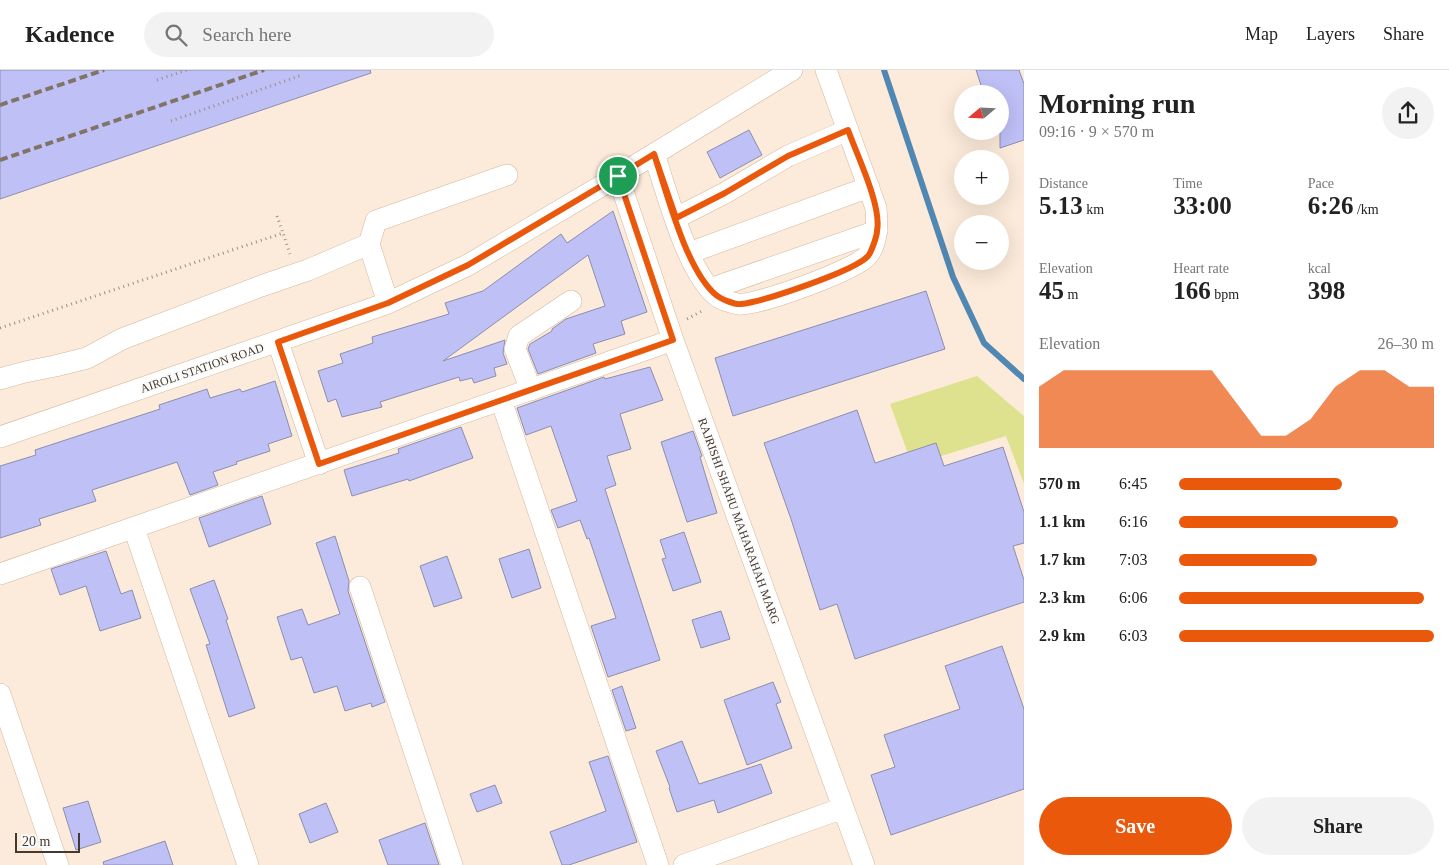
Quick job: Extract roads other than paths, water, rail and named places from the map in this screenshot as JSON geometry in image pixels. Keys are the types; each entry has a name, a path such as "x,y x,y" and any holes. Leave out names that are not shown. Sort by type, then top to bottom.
{"street":[{"name":"AIROLI STATION ROAD","path":"0,437 388,303 468,265 792,70"},
{"path":"654,154 688,253 702,280 718,297 739,304 768,299 848,269 868,256 878,231 876,208 826,70"},
{"path":"676,218 725,193 788,156 848,130"},
{"path":"388,303 369,244 376,222 507,175"},
{"name":"RAJRISHI SHAHU MAHARAHAH MARG","path":"618,176 673,340 864,865"},
{"path":"688,253 869,187"},
{"path":"710,289 878,231"},
{"path":"0,379 87,358 122,339 297,274 369,244"},
{"path":"531,390 515,349 519,336 571,301"},
{"path":"0,574 673,340"},
{"path":"278,342 319,464"},
{"path":"501,400 658,865"},
{"path":"134,528 248,865"},
{"path":"360,587 452,865"},
{"path":"0,694 58,865"},
{"path":"684,865 843,808"}],"waterway":[{"path":"884,70 953,277 984,343 1024,379"}],"railway":[{"path":"0,105 104,70"},
{"path":"0,160 264,70"}]}
